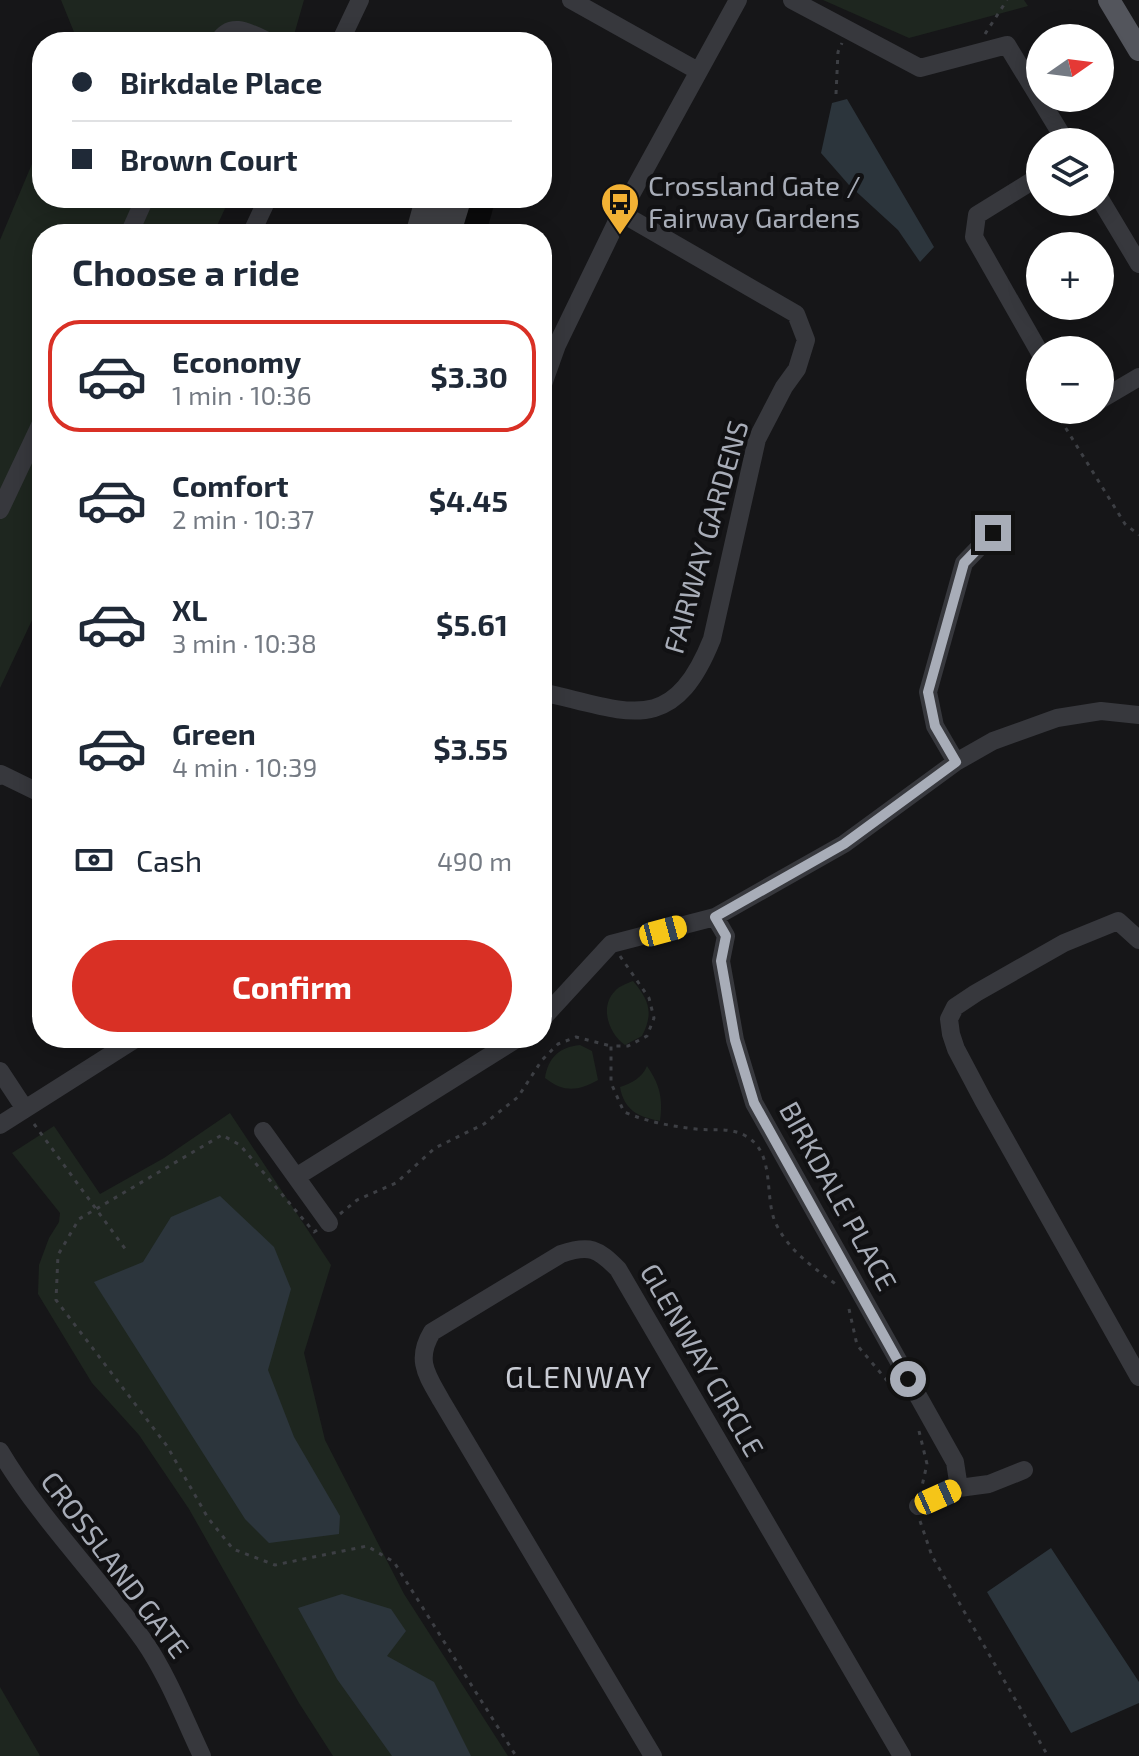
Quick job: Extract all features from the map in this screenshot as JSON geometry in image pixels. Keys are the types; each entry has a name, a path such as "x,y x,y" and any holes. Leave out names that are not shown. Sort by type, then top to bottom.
{"main road":[{"path":"1109,0 1139,50"}],"street":[{"path":"345,32 360,0"},
{"path":"571,0 698,71"},
{"path":"552,359 621,213 738,0"},
{"path":"792,0 920,68 1007,45 1057,128"},
{"path":"227,32 240,29 247,32"},
{"path":"1026,185 977,215 974,237 1030,336"},
{"name":"FAIRWAY GARDENS","path":"552,694 614,710 656,709 686,689 700,670 712,639 757,439 797,369 806,340 796,314 621,213"},
{"path":"1110,216 1139,264"},
{"path":"1114,392 1139,377"},
{"path":"0,510 32,442"},
{"path":"956,762 935,726 928,692 964,563 993,533"},
{"path":"552,1008 611,944 715,917 844,844 956,762 993,741 1057,718 1101,711 1139,715"},
{"path":"0,775 32,789"},
{"name":"BIRKDALE PLACE","path":"715,917 726,936 721,961 735,1040 754,1103 955,1462 959,1488"},
{"path":"1139,940 1118,921 1091,930 976,993 955,1007 949,1019 956,1049 983,1100 1139,1377"},
{"path":"0,1125 121,1048"},
{"path":"296,1177 502,1048"},
{"path":"0,1071 25,1109"},
{"path":"263,1131 329,1223"},
{"name":"GLENWAY CIRCLE","path":"653,1756 426,1373 423,1358 424,1345 432,1332 561,1254 580,1247 600,1251 618,1269 902,1756"},
{"name":"CROSSLAND GATE","path":"0,1451 30,1498 146,1644 202,1756"},
{"path":"918,1506 959,1488 989,1484 1024,1470"}],"path":[{"path":"972,54 1007,0"},
{"path":"836,94 838,52 848,30"},
{"path":"1063,424 1125,524 1139,535"},
{"path":"516,1756 394,1562 367,1546 275,1565 233,1549 208,1518 167,1446 56,1300 58,1255 79,1219 222,1135 240,1145 314,1232 357,1200 396,1183 435,1148 484,1124 518,1097 542,1060 558,1044 576,1037 611,1046 628,1046 647,1036 654,1018 649,998 611,944"},
{"path":"611,1046 611,1083 624,1112 649,1123 700,1130 724,1128 747,1136 767,1165 768,1195 775,1222 795,1253 840,1287"},
{"path":"25,1109 126,1250"},
{"path":"845,1299 857,1345 902,1398"},
{"path":"918,1427 927,1464 918,1506 920,1526 932,1556 1048,1756"}],"shaded area":[{"path":"61,0 304,0 295,32 74,32"},
{"path":"823,0 1024,0 1028,6 909,38"},
{"path":"847,99 934,247 920,262 898,230 849,185 821,153 832,103"},
{"path":"32,164 32,208 225,208 218,224 32,224 32,620 0,688 0,240"},
{"path":"633,981 643,994 649,1014 642,1036 625,1045 614,1034 607,1012 610,997 617,989"},
{"path":"580,1045 592,1051 598,1080 571,1089 545,1078 556,1055 566,1048"},
{"path":"647,1066 660,1092 660,1121 633,1111 620,1087 636,1080"},
{"path":"230,1113 331,1265 304,1353 325,1440 404,1594 508,1756 333,1756 299,1703 189,1509 139,1435 92,1383 38,1294 39,1265 59,1222 60,1213 12,1153 54,1126 100,1194 164,1158"},
{"path":"220,1196 274,1247 291,1289 268,1370 294,1437 340,1516 339,1534 269,1543 245,1519 94,1282 143,1262 171,1217"},
{"path":"1051,1548 1139,1682 1139,1703 1071,1733 987,1592"},
{"path":"342,1594 391,1609 406,1631 387,1656 434,1682 471,1756 392,1756 337,1679 298,1608"},
{"path":"0,1687 39,1754 40,1756 0,1756"}],"building":[{"path":"412,208 469,208 464,224 408,224"}],"place":[{"name":"Crossland Gate / Fairway Gardens","path":"620,236"}],"district":[{"name":"GLENWAY","path":"579,1378"}],"route":[{"path":"908,1379 754,1103 735,1040 721,961 726,936 715,917 844,844 956,762 935,726 928,692 964,563 993,533"}]}
